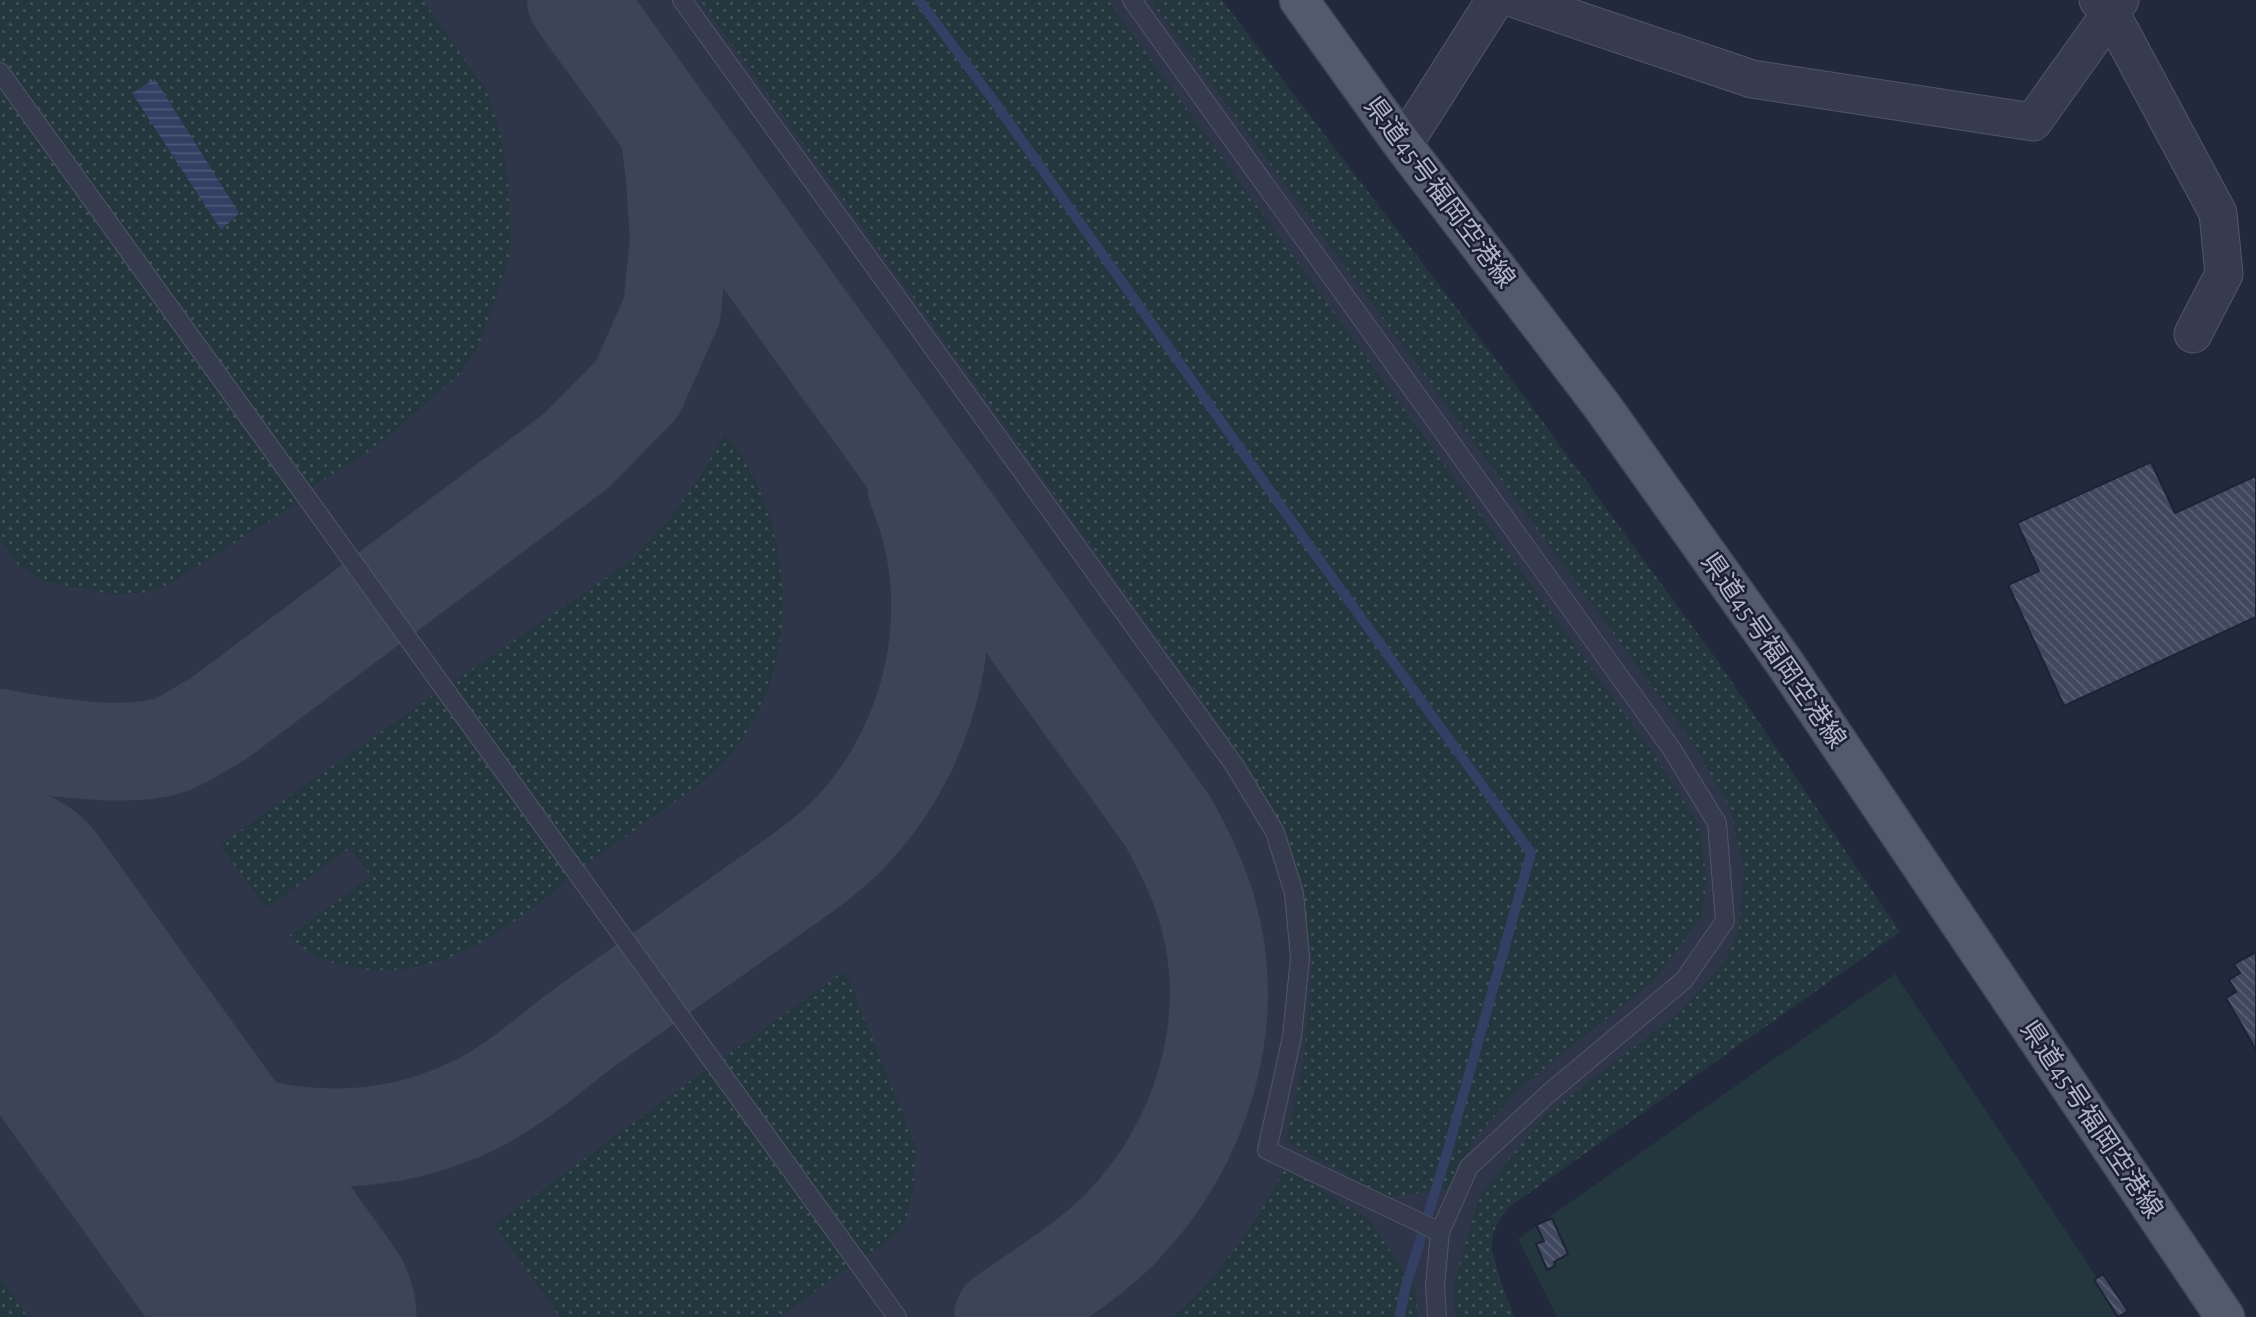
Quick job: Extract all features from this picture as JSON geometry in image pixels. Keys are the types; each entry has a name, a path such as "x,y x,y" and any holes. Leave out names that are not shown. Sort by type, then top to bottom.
{"main road":[{"name":"県道45号福岡空港線","path":"1299,0 1403,145 1602,406 1784,662 2225,1317"}],"street":[{"path":"1403,145 1494,0"},
{"path":"1518,0 1752,79 2033,122 2109,4 2218,213 2224,274 2193,334"}],"lane":[{"path":"682,0 1235,766 1275,832 1294,893 1300,958 1292,1037 1267,1150 1440,1232"},
{"path":"1132,0 1671,748 1717,823 1725,920 1684,980 1549,1094 1469,1167 1440,1232 1435,1286 1437,1317"},
{"path":"0,72 897,1317"}],"shaded area":[{"path":"0,0 1214,0 1341,168 1897,927 1509,1207 1493,1228 1490,1244 1514,1317 0,1317"},
{"path":"0,0 423,0 486,90 501,134 508,183 511,239 508,263 478,347 459,375 377,446 310,489 0,59"},
{"path":"700,0 1108,0 1653,753 1699,825 1707,879 1702,916 1655,980 1520,1088 1477,1136 1446,1190 1387,1197 1286,1141 1304,1059 1312,965 1305,905 1267,801 1224,731"},
{"path":"1150,0 1222,0 1526,399 1717,660 1900,932 1509,1207 1493,1234 1492,1248 1497,1274 1514,1317 1455,1317 1454,1284 1479,1196 1544,1116 1680,1012 1724,962 1739,929 1744,868 1730,808 1689,737"},
{"path":"0,89 298,503 166,586 148,592 117,595 46,582 18,565 0,540"},
{"path":"725,434 736,447 761,492 776,542 782,589 782,618 773,675 750,727 713,774 582,867 450,684 632,560 668,521 700,477"},
{"path":"435,694 569,879 493,935 436,962 407,969 376,970 344,966 321,958 307,951 289,936 371,876 350,848 266,909 220,845"},
{"path":"845,970 916,1147 914,1183 907,1217 899,1232 866,1257 722,1059"},
{"path":"1895,974 2123,1317 1557,1317 1518,1239"},
{"path":"708,1068 849,1267 780,1317 560,1317 494,1225"},
{"path":"1285,1167 1370,1220 1416,1289 1418,1317 1173,1317 1206,1284 1236,1248"},
{"path":"0,1277 28,1317 0,1317"}],"water":[{"path":"155,79 239,213 221,230 132,93"}],"building":[{"path":"2151,462 2175,513 2256,476 2256,617 2064,706 2008,585 2039,571 2017,523"},
{"path":"2256,952 2256,1050 2226,998 2236,992 2229,980 2240,973 2234,964"},
{"path":"1552,1218 1568,1254 1554,1262 1555,1266 1547,1270 1536,1244 1544,1241 1536,1225"},
{"path":"2103,1274 2128,1311 2118,1317 2094,1280"}],"waterway":[{"path":"919,0 1531,853 1447,1153 1405,1289 1400,1317"}],"taxiway":[{"path":"576,0 1167,820 1190,865 1208,913 1216,955 1219,998 1215,1040 1206,1081 1192,1121 1173,1159 1150,1194 1109,1240 1003,1317"},
{"path":"0,738 60,748 127,752 164,747 178,742 218,719 576,451 637,389 672,310 679,240 669,129"},
{"path":"74,1010 121,1059 167,1092 209,1112 253,1127 298,1135 344,1137 390,1133 435,1121 492,1096 819,860 848,835 878,799 902,759 921,717 934,672 940,626 939,580 932,534 917,489"}],"runway":[{"path":"0,907 295,1317"}]}
